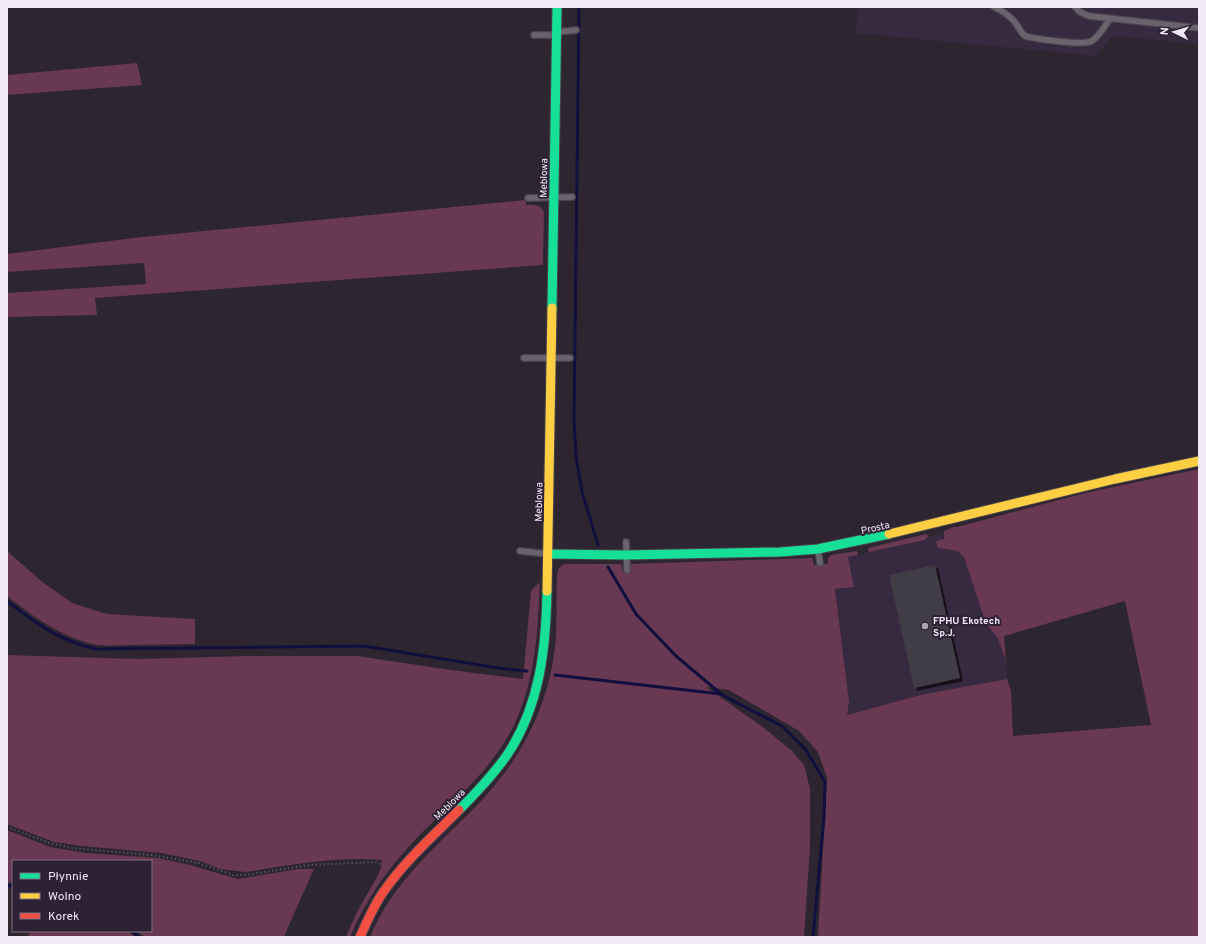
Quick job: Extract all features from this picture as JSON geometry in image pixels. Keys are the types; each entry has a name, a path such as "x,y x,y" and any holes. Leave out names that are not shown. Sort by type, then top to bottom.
{"street":[{"name":"Meblowa","path":"360,937 368,918 388,885 416,852 486,782 508,753 524,724 536,694 543,662 547,617 557,7"},
{"name":"Prosta","path":"548,554 626,555 773,553 818,549 886,535 1108,480 1199,461"}],"lane":[{"path":"994,7 1004,12 1014,20 1022,34 1026,36 1078,43 1092,41 1110,19"},
{"path":"1075,7 1080,12 1089,16 1199,28"},
{"path":"534,35 576,30"},
{"path":"528,198 572,197"},
{"path":"524,358 570,358"},
{"path":"626,542 627,570"},
{"path":"818,549 820,563"},
{"path":"520,551 548,554"}],"path":[{"path":"7,827 50,844 71,848 151,855 182,860 199,863 233,875 246,875 309,865 375,862 383,864"}],"shaded area":[{"path":"858,7 1199,7 1199,44 1114,36 1096,56 856,33"},
{"path":"137,63 142,85 7,95 7,75"},
{"path":"526,200 526,205 539,206 544,212 543,265 95,298 97,315 7,317 7,293 146,284 144,263 7,272 7,254 142,237"},
{"path":"1199,469 1199,937 818,937 827,778 818,752 799,731 729,690 706,687 760,725 791,750 804,765 810,789 810,846 804,937 370,937 380,916 405,880 434,847 482,800 497,782 511,764 534,724 549,681 556,635 557,574 559,568 564,564 621,564 623,571 629,572 631,564 812,558 814,565 828,564 828,558 831,555 857,551 858,555 848,557 854,587 835,589 849,702 847,715 920,695 1007,679 1011,691 1013,736 1151,725 1125,601 1004,636 1006,660 997,637 988,626 983,615 964,557 957,551 938,548 936,541 944,539 944,531 953,527 1085,493"},
{"path":"926,534 929,536 925,540 870,552 868,551 868,548"},
{"path":"943,534 944,539 938,548 957,551 964,557 983,615 988,626 997,637 1006,660 1007,679 920,695 846,715 849,702 835,589 854,587 848,557 925,540 928,537"},
{"path":"7,551 41,581 72,603 107,614 195,619 195,644 102,645 92,644 57,631 7,596"},
{"path":"540,582 537,636 532,671 522,706 515,723 505,741 482,772 469,787 413,842 377,886 350,937 346,937 356,914 377,876 382,860 331,860 246,872 220,869 200,861 161,853 54,842 7,824 7,655 138,659 248,656 357,656 523,679 531,591"},
{"path":"7,830 50,847 86,853 158,858 190,865 238,879 298,869 314,869 284,937 145,937 138,932 152,932 152,860 12,860 12,882 7,883"},
{"path":"30,932 128,932 135,937 28,937"}],"building":[{"name":"FPHU Ekotech Sp.J.","path":"935,565 960,678 914,688 889,575"}],"waterway":[{"path":"579,7 574,421 576,456 582,492 598,545"},
{"path":"608,567 636,614 676,656 721,694 782,726 806,750 825,782 824,817 813,937"},
{"path":"7,601 38,624 59,636 83,646 96,649 364,646 498,668 527,671"},
{"path":"555,675 721,694"},
{"path":"7,886 12,885"},
{"path":"133,932 139,937"}],"traffic: fast":[{"path":"552,308 557,7"},
{"path":"548,554 626,555 780,552 818,549 889,534"},
{"path":"459,810 484,784 502,762 518,736 527,717 534,697 543,655 547,591"}],"traffic: slow":[{"path":"547,591 552,308"},
{"path":"889,534 1115,479 1199,461"}],"traffic: jam":[{"path":"360,937 377,902 392,880 420,849 459,810"}],"place":[{"name":"FPHU Ekotech Sp.J.","path":"925,626"}]}
